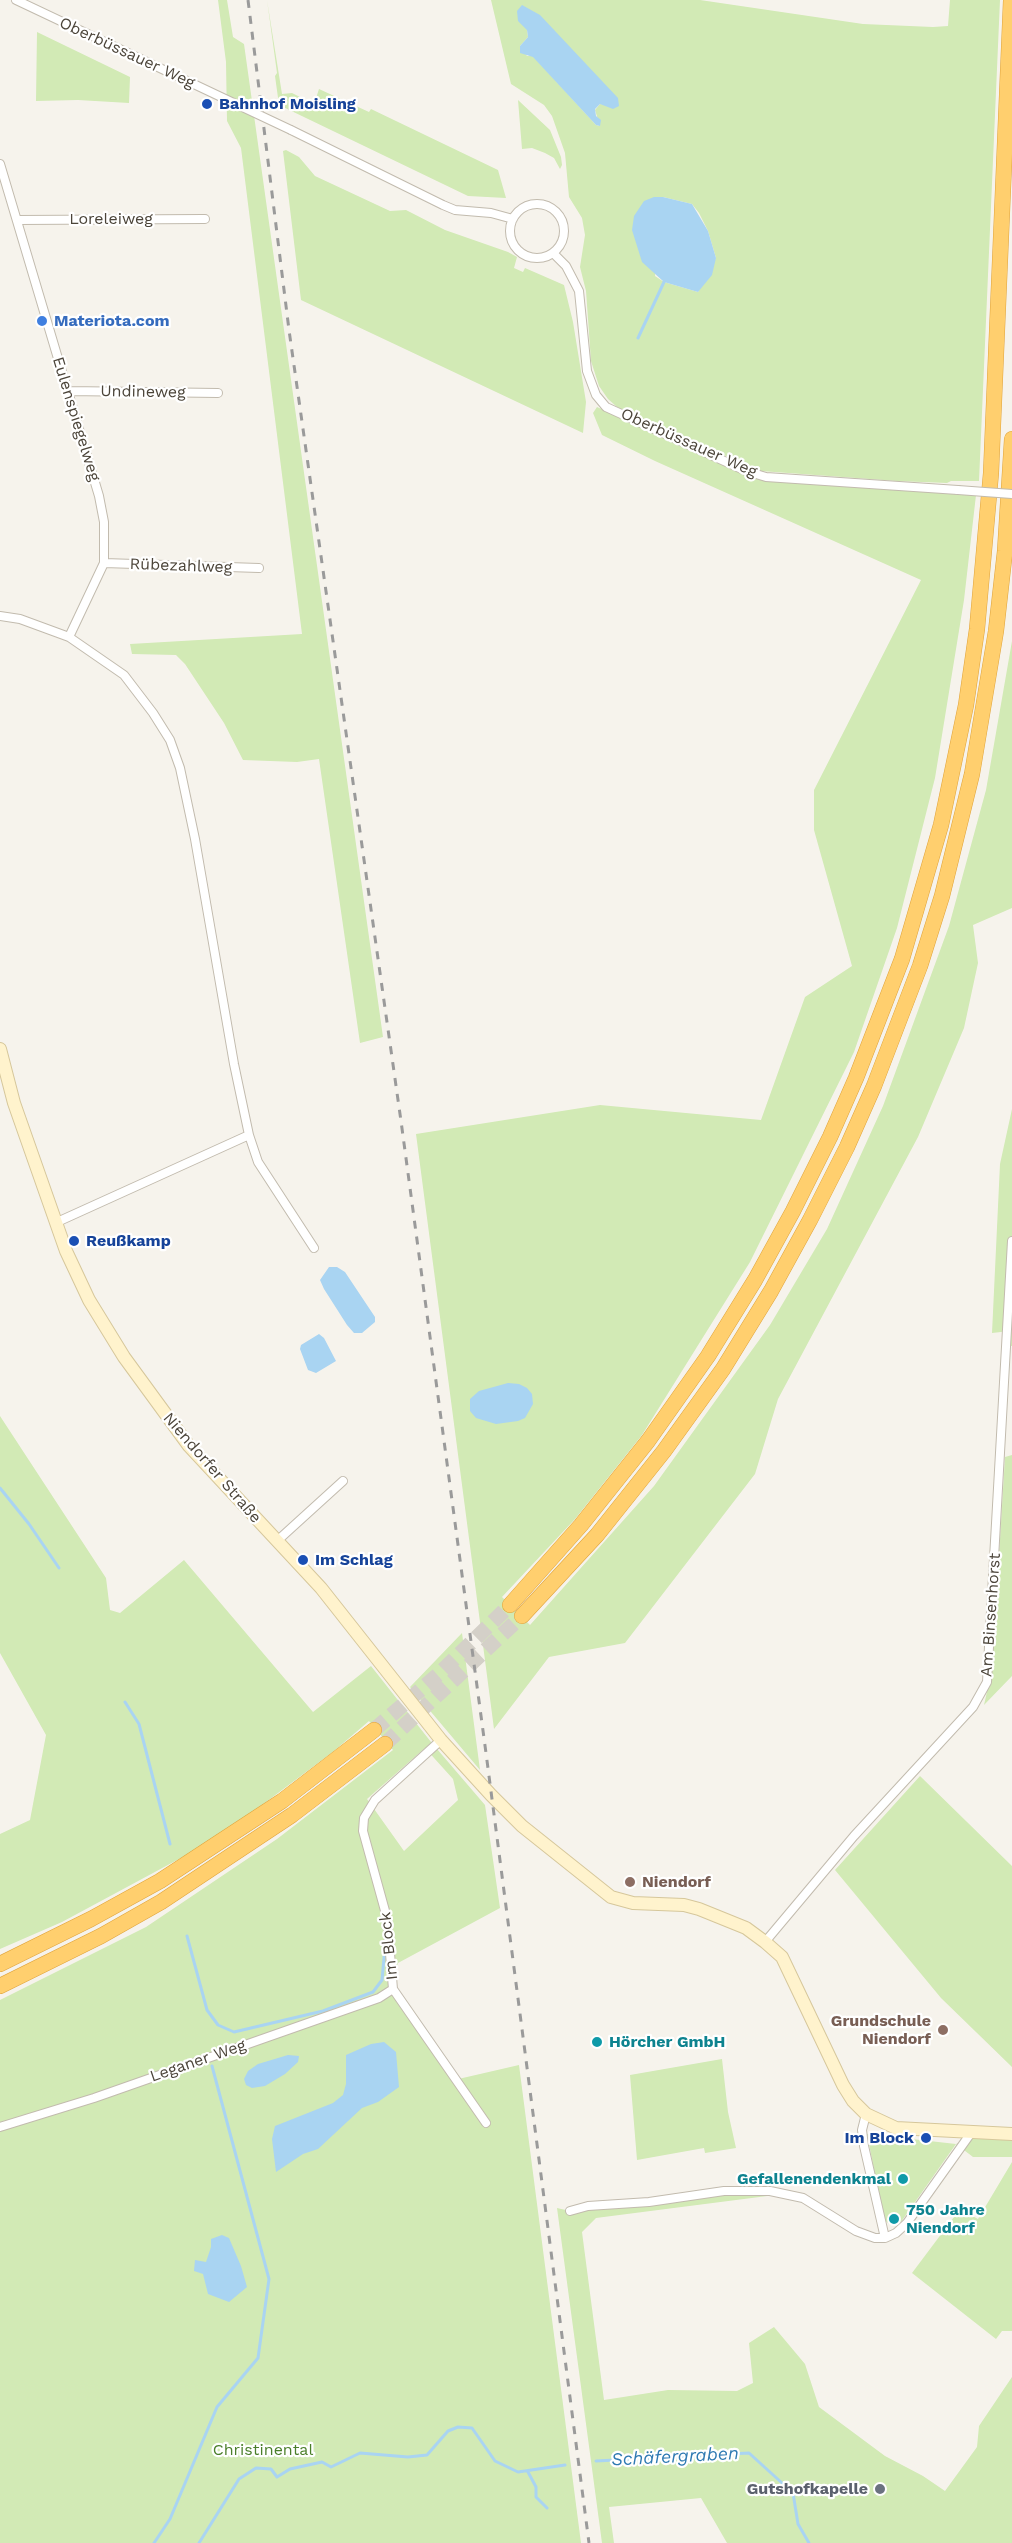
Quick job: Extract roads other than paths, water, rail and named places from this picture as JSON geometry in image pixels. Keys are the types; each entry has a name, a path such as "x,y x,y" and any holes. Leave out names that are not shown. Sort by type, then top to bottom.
{"highway":[{"path":"510,1605 581,1525 648,1441 708,1356 755,1280 830,1137 865,1056 902,959 926,879 953,769 977,629 991,473 1011,0"},
{"path":"522,1616 597,1535 664,1451 723,1369 771,1292 810,1220 847,1147 878,1075 921,966 945,884 972,774 996,631 1005,550 1012,440"},
{"path":"0,1964 91,1919 160,1881 282,1801 374,1730"},
{"path":"0,1986 101,1936 161,1902 292,1815 385,1744"}],"main road":[{"name":"Niendorfer Straße","path":"0,1049 14,1103 56,1223 89,1300 124,1358 189,1446 321,1588 441,1740 522,1826 610,1897 633,1903 684,1905 699,1909 746,1928 782,1957 843,2085 853,2101 866,2114"},
{"path":"866,2114 896,2128 1012,2134"}],"street":[{"name":"Oberbüssauer Weg","path":"16,0 291,130 443,205 455,210 491,213 513,219"},
{"name":"Eulenspiegelweg","path":"0,164 99,496 104,522 104,563 69,637"},
{"path":"533,204 552,209 561,218 564,231 561,243 553,253 541,258 522,254 511,238 513,219 522,209 533,204"},
{"name":"Loreleiweg","path":"17,220 206,219"},
{"name":"Oberbüssauer Weg","path":"553,253 566,266 579,291 587,371 596,395 606,407 746,471 766,477 1012,494"},
{"name":"Undineweg","path":"68,391 218,393"},
{"name":"Rübezahlweg","path":"104,563 259,568"},
{"path":"0,616 20,619 69,637 124,675 170,740 180,768 195,839 234,1064 249,1135 258,1162 314,1248"},
{"path":"56,1223 249,1135"},
{"name":"Am Binsenhorst","path":"765,1942 854,1836 973,1707 987,1682 1012,1241"},
{"path":"277,1541 343,1481"},
{"name":"Im Block","path":"441,1740 375,1800 364,1818 363,1831 387,1918 393,1989 486,2123"},
{"name":"Leganer Weg","path":"0,2127 94,2098 368,2002 393,1989"},
{"path":"866,2114 862,2130 864,2146 885,2238"},
{"path":"570,2211 588,2206 649,2202 724,2190 770,2191 803,2198 856,2231 875,2238 885,2238 896,2233 907,2223 971,2133"}],"water":[{"path":"522,5 540,15 618,98 619,106 613,109 600,104 595,109 596,116 601,120 600,126 596,125 533,57 520,53 520,46 528,37 527,30 518,21 517,11"},
{"path":"654,197 692,204 708,231 716,258 712,275 698,292 664,282 642,262 632,230 634,216 644,201"},
{"path":"329,1267 337,1267 345,1272 375,1317 375,1322 362,1333 354,1333 347,1325 324,1289 320,1280"},
{"path":"319,1334 324,1338 336,1361 316,1373 308,1370 300,1349 301,1345"},
{"path":"508,1383 519,1384 532,1394 533,1404 525,1418 496,1424 476,1418 470,1411 470,1399 479,1391"},
{"path":"384,2042 396,2052 399,2087 378,2102 362,2108 318,2149 303,2154 276,2172 272,2139 275,2126 333,2103 343,2095 346,2084 346,2055 371,2044"},
{"path":"288,2055 299,2056 298,2062 285,2074 265,2086 252,2088 246,2085 244,2079 248,2071 258,2064"},
{"path":"222,2235 229,2238 247,2287 229,2302 208,2294 203,2274 194,2271 195,2260 206,2262 211,2239"}],"waterway":[{"path":"638,338 664,282"},
{"path":"0,1488 29,1524 59,1568"},
{"path":"125,1702 139,1724 170,1844"},
{"path":"187,1936 207,2010 218,2025 234,2032 323,2011 373,1992 382,1980 385,1947"},
{"path":"154,2543 170,2519 217,2407 258,2358 269,2279 212,2066"},
{"name":"Schäfergraben","path":"199,2543 239,2479 256,2468 271,2469 277,2477 290,2469 322,2462 331,2467 360,2453 408,2457 427,2455 448,2431 458,2427 472,2428 495,2461 518,2472 565,2465"},
{"name":"Schäfergraben","path":"596,2461 749,2453 793,2493 798,2524 809,2543"},
{"path":"528,2472 536,2487 536,2497 547,2508"}],"tunnel":[{"path":"374,1730 440,1673 510,1605"},
{"path":"385,1744 522,1616"}],"railway":[{"path":"248,0 289,330 401,1121 589,2543"}],"place":[{"name":"Bahnhof Moisling","path":"207,104"},
{"name":"Materiota.com","path":"42,321"},
{"name":"Reußkamp","path":"74,1241"},
{"name":"Im Schlag","path":"303,1560"},
{"name":"Niendorf","path":"630,1882"},
{"name":"Grundschule Niendorf","path":"943,2030"},
{"name":"Hörcher GmbH","path":"597,2042"},
{"name":"Im Block","path":"926,2138"},
{"name":"Gefallenendenkmal","path":"903,2179"},
{"name":"750 Jahre Niendorf","path":"894,2219"},
{"name":"Gutshofkapelle","path":"880,2489"}],"park label":[{"name":"Christinental","path":"263,2450"}]}
